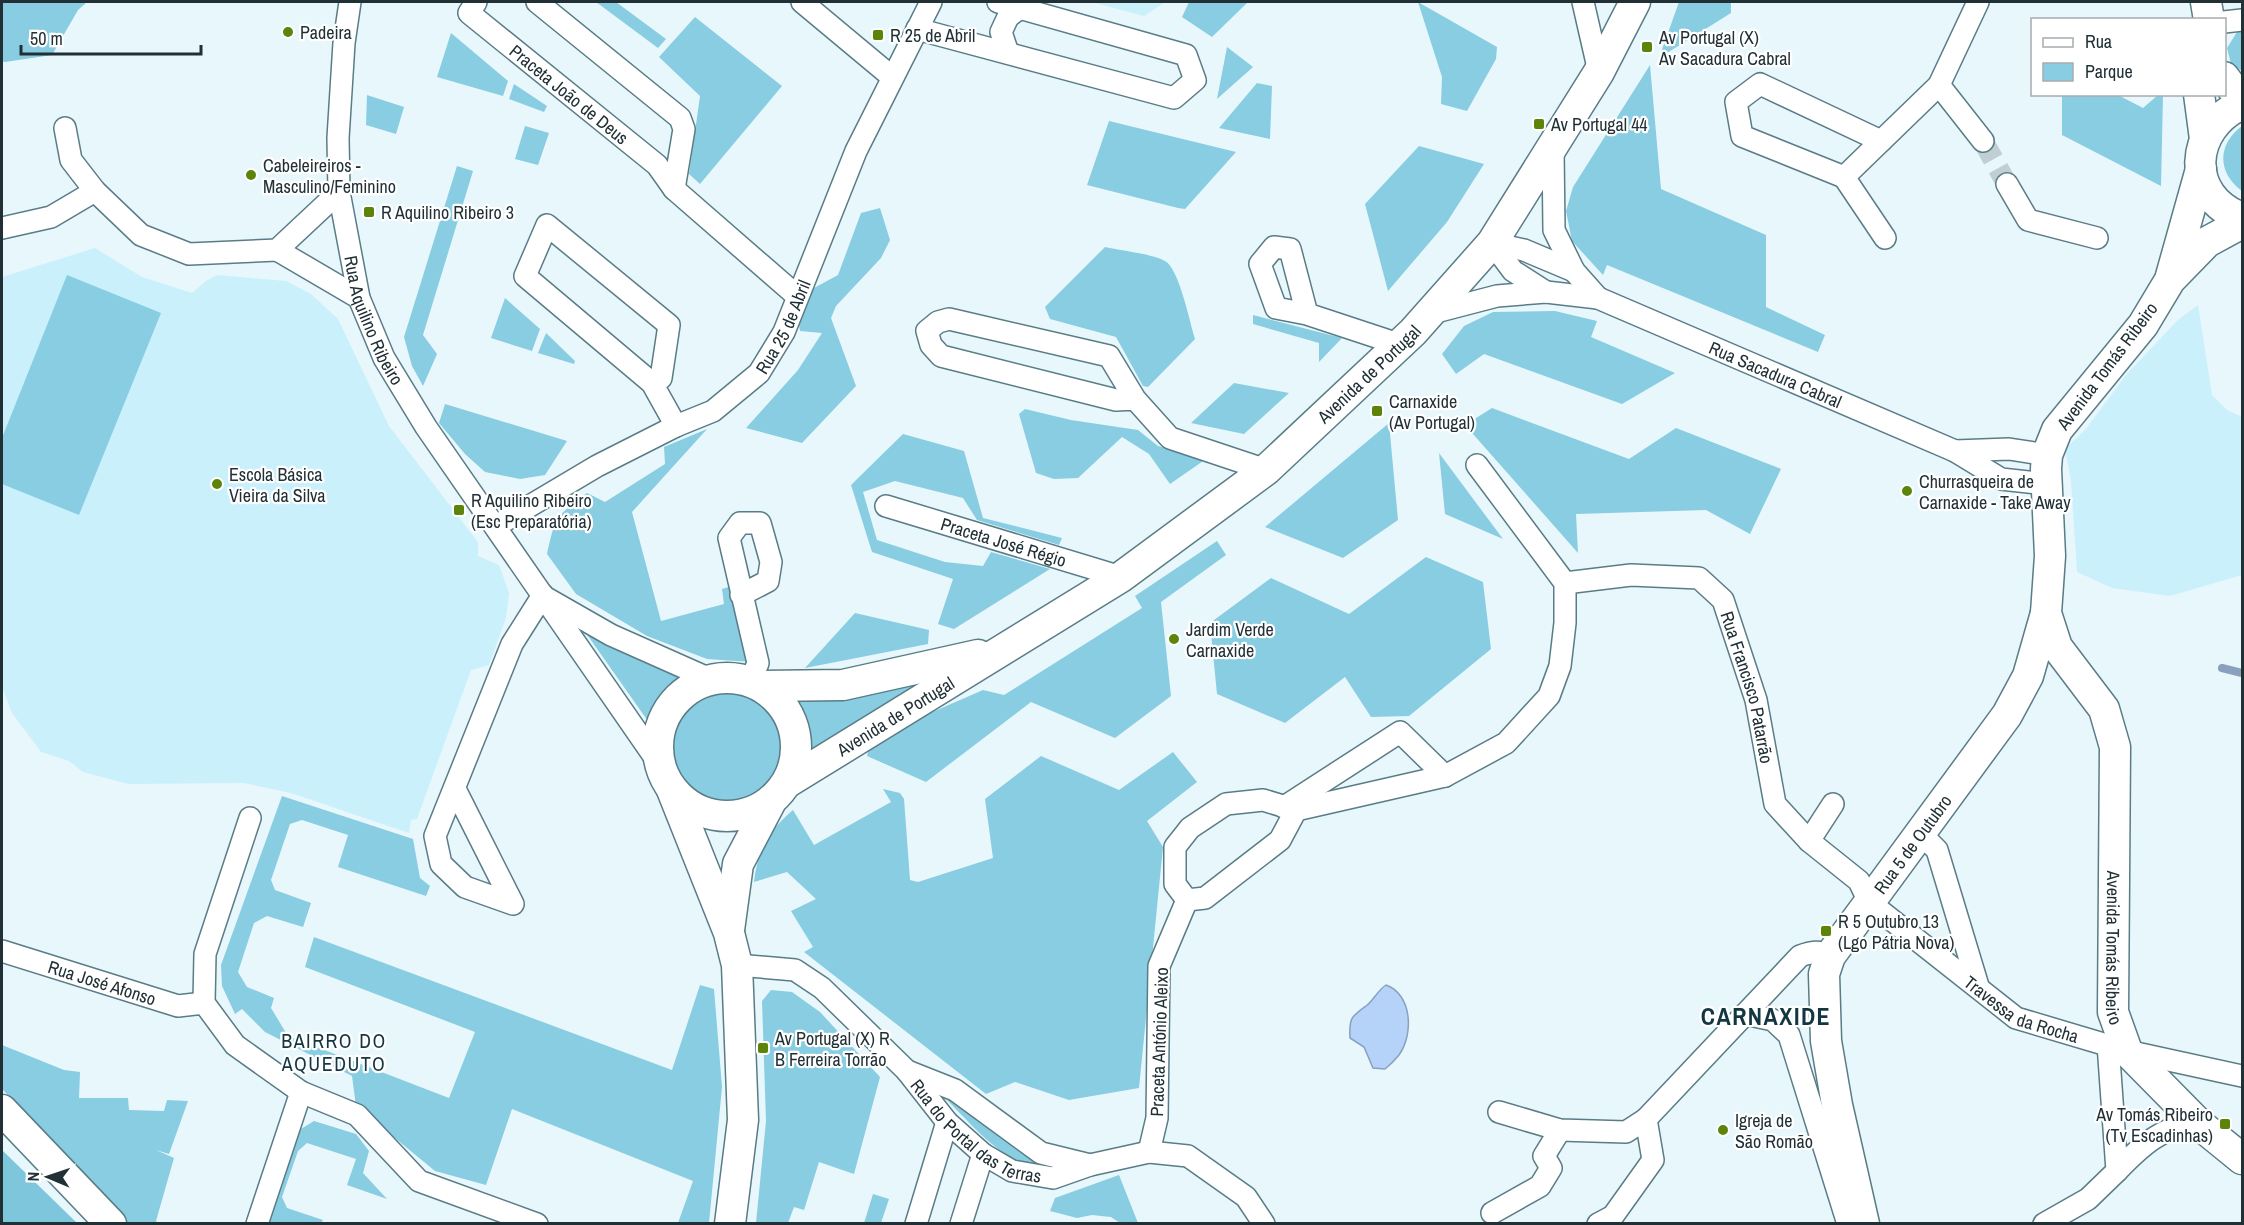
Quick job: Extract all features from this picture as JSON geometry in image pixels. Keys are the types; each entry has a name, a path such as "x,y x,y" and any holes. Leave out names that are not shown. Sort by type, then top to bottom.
{"street":[{"name":"Rua Aquilino Ribeiro","path":"350,2 344,43 340,108 339,192 359,298 384,358 426,427 666,777"},
{"name":"Praceta João de Deus","path":"476,2 469,13 657,165 674,189 797,296"},
{"path":"537,2 680,118 684,129 674,189"},
{"path":"802,2 892,77"},
{"name":"Rua 25 de Abril","path":"496,526 597,466 676,426 713,411 759,373 784,332 856,150 931,2"},
{"path":"916,29 1174,98 1195,80 1186,55 998,2"},
{"path":"1583,2 1587,7 1599,72"},
{"name":"Avenida de Portugal","path":"779,793 1001,650 1121,578 1266,470 1401,345 1492,243 1553,149 1599,72 1635,2"},
{"path":"1844,177 1939,84 1978,2"},
{"path":"2187,2 2189,18"},
{"path":"2206,2 2209,18"},
{"path":"1008,53 1001,32 1008,17 1020,8"},
{"path":"2226,22 2242,20"},
{"path":"2205,138 2214,123 2242,103 2226,80"},
{"path":"1881,141 1760,84 1736,102 1742,136 1844,177 1885,238"},
{"path":"1939,84 1983,141"},
{"name":"Avenida Tomás Ribeiro","path":"2170,280 2201,169 2205,138 2199,96"},
{"path":"65,128 71,160 95,190 141,235 189,254 277,250 359,298"},
{"name":"Rua Sacadura Cabral","path":"1553,149 1554,230 1574,271 1598,298"},
{"path":"2201,169 2206,187 2216,202 2242,218"},
{"path":"2007,184 2028,220 2097,238"},
{"path":"2,228 51,218 95,190"},
{"path":"277,250 339,192"},
{"name":"Avenida Tomás Ribeiro","path":"2242,223 2207,242 2170,280 2143,325 2057,430 2047,470 2050,556 2046,613 2057,647 2092,690 2104,709 2115,747 2113,1012 2118,1047 2199,1124 2242,1159"},
{"path":"652,383 661,378 669,325 547,225 525,276 652,383 676,426"},
{"name":"Rua Sacadura Cabral","path":"1492,243 1524,250 1574,271"},
{"name":"Rua Sacadura Cabral","path":"1492,243 1513,271 1546,292"},
{"name":"Rua Sacadura Cabral","path":"1428,315 1497,296 1546,292 1598,298 1955,451 2001,479 2047,470"},
{"path":"1307,314 1401,345"},
{"path":"1135,399 1116,400 941,356 931,345 927,331 938,322 949,319 1109,356 1135,399 1170,438 1266,470"},
{"name":"Rua Sacadura Cabral","path":"1955,451 2009,449 2047,470"},
{"path":"1445,776 1400,732 1290,808 1280,840 1205,898 1187,900 1175,885 1175,847 1190,828 1226,804 1263,800 1290,808 1445,776 1506,742 1549,696 1560,666 1566,623 1565,583 1477,465"},
{"name":"Praceta José Régio","path":"886,506 1121,578"},
{"name":"Rua Francisco Patarrão","path":"1565,583 1631,575 1699,578 1723,600 1756,700 1775,804 1809,841 1859,881 1869,902"},
{"name":"Rua Aquilino Ribeiro","path":"543,595 611,635 710,679"},
{"path":"455,789 513,904 465,887 441,864 435,836 512,644 543,595"},
{"path":"741,595 758,663 757,684"},
{"name":"Rua 5 de Outubro","path":"1864,1224 1837,1105 1826,1041 1824,974 1830,956 2007,715 2021,690 2038,648 2046,613"},
{"name":"Avenida de Portugal","path":"757,684 843,685 1001,650"},
{"path":"729,933 738,864 797,757 795,729 784,705 757,684 737,677 710,679 685,691 667,711 658,738 666,777 729,933 737,964 743,1120 730,1224"},
{"path":"2021,690 2042,679 2053,677 2079,681 2092,690"},
{"path":"666,777 692,808 718,817 745,815 779,793"},
{"path":"1809,841 1833,804"},
{"path":"250,818 205,954 204,1003 235,1046 302,1092 357,1115 418,1181 537,1224"},
{"path":"1921,834 1937,850 1978,986"},
{"name":"Praceta António Aleixo","path":"1149,1152 1157,1118 1159,966 1187,900"},
{"name":"Travessa da Rocha","path":"1869,902 2016,1018 2118,1047 2242,1076"},
{"name":"Rua José Afonso","path":"2,951 178,1006 204,1003"},
{"path":"1498,1112 1560,1130 1626,1132 1646,1119 1800,956 1811,952 1823,952 1830,956"},
{"name":"Rua do Portal das Terras","path":"737,964 795,970 822,988 907,1071 947,1122 983,1154 1012,1171 1053,1178 1090,1165 1149,1152 1188,1156 1246,1197 1264,1224"},
{"path":"1745,1014 1773,1020 1789,1035 1848,1224"},
{"path":"2117,1171 2118,1047"},
{"name":"Rua do Portal das Terras","path":"907,1071 954,1090 1041,1153 1090,1165"},
{"path":"257,1224 302,1092"},
{"path":"2,1110 111,1224"},
{"path":"1606,1220 1653,1160 1646,1119"},
{"path":"916,1224 947,1122"},
{"path":"2044,1224 2088,1199 2140,1147 2181,1123 2199,1124"},
{"path":"1490,1211 1540,1186 1551,1168 1545,1156 1560,1130"},
{"path":"962,1224 983,1154"}],"shaded area":[{"path":"1091,2 1172,2 1164,3 1144,16"},
{"name":"Escola Básica Vieira da Silva","path":"95,248 142,277 192,293 217,275 286,281 311,294 338,319 389,426 478,542 478,556 499,565 509,593 506,618 489,665 471,670 417,819 411,820 409,833 291,793 244,783 129,784 83,772 69,761 41,752 12,713 2,687 2,277"},
{"path":"2198,305 2212,395 2227,410 2242,417 2242,575 2170,596 2112,588 2077,572 2071,481 2065,449 2086,429 2126,375 2178,320"},
{"path":"1386,985 1395,990 1405,1006 1408,1015 1407,1036 1399,1055 1391,1064 1385,1069 1373,1068 1364,1047 1350,1038 1350,1026 1354,1016 1369,1004"},
{"path":"2,1150 77,1223 2,1223"}],"green space":[{"path":"2,2 87,2 78,10 52,55 5,62 2,61"},
{"path":"596,2 616,2 666,39 658,48"},
{"path":"1189,2 1248,2 1212,37 1182,17"},
{"path":"1418,2 1497,47 1496,59 1467,111 1441,104 1442,77"},
{"path":"1679,2 1731,2 1731,13 1659,58"},
{"path":"695,17 782,86 700,184 689,174 700,96 659,57"},
{"path":"2237,32 2242,32 2242,71 2231,64 2227,48"},
{"path":"451,33 508,81 503,96 437,77"},
{"path":"1227,47 1253,67 1217,99"},
{"path":"1650,65 1661,189 1766,235 1766,307 1825,335 1818,352 1607,265 1603,275 1572,241 1566,211 1573,187"},
{"path":"1257,83 1272,86 1270,139 1219,128"},
{"path":"514,84 547,106 544,112 509,99"},
{"path":"367,95 404,107 396,134 366,125"},
{"path":"2062,96 2120,96 2143,108 2157,96 2163,96 2161,186 2062,135"},
{"path":"1109,121 1236,152 1185,209 1178,208 1087,185"},
{"path":"525,126 549,133 538,165 515,159"},
{"path":"2242,126 2242,191 2228,176 2223,158 2228,141"},
{"path":"1419,146 1484,164 1447,222 1388,291 1365,204"},
{"path":"457,166 473,171 423,335 437,354 423,386 412,366 404,337"},
{"path":"880,208 890,240 881,258 836,306 831,318 856,386 802,443 746,428 798,370 822,333 800,331 799,325 814,288 838,275 861,213"},
{"path":"1105,247 1144,254 1165,261 1175,274 1183,297 1195,339 1148,387 1143,386 1116,337 1050,319 1045,307"},
{"path":"67,275 161,313 79,515 2,484 2,438"},
{"path":"505,298 540,329 532,351 491,338"},
{"path":"1555,311 1597,321 1591,337 1675,373 1622,404 1484,354 1456,374 1442,354 1464,326 1493,312"},
{"path":"1253,315 1342,338 1319,362 1319,343 1253,324"},
{"path":"546,333 575,361 574,364 538,353"},
{"path":"1234,383 1289,393 1244,434 1191,423"},
{"path":"445,404 567,441 545,475 520,479 485,472 465,454 439,423"},
{"path":"1492,408 1629,459 1676,428 1781,469 1750,534 1706,510 1576,514 1578,553 1465,425"},
{"path":"1025,409 1071,420 1138,430 1158,446 1206,459 1170,484 1149,454 1122,437 1078,478 1054,479 1036,473 1019,414"},
{"path":"1389,423 1398,520 1343,558 1265,527"},
{"path":"707,429 632,512 661,621 724,604 722,589 735,585 752,662 707,659 647,636 576,594 547,554 558,518 576,501 587,493 605,502 665,464 664,447"},
{"path":"903,434 964,451 983,518 1062,538 1059,545 977,520 963,498 895,481 863,492 877,540 945,562 983,566 991,552 1050,569 954,629 938,624 953,579 872,552 851,485"},
{"path":"1439,453 1503,539 1445,514"},
{"path":"1217,541 1226,555 1161,602 1171,696 1115,738 1031,702 926,782 867,756 869,748 921,717 983,690 1004,695 1142,608 1135,596"},
{"path":"1426,557 1483,582 1491,649 1409,716 1371,717 1345,677 1285,723 1217,694 1210,623 1271,578 1349,614"},
{"path":"855,613 929,630 928,644 805,668"},
{"path":"581,626 687,678 656,704 650,724"},
{"path":"938,672 807,755 805,725 800,711 791,698"},
{"path":"726,686 749,691 768,704 781,723 786,746 781,769 768,788 749,801 726,806 703,801 684,788 671,769 666,746 671,723 684,704 703,691"},
{"path":"1173,752 1197,782 1147,821 1163,847 1139,1088 1069,1100 1015,1082 986,1094 804,952 813,947 791,911 816,899 787,872 754,882 758,860 766,842 777,826 793,810 814,845 891,802 883,789 900,793 904,799 910,880 918,882 993,858 985,799 1041,756 1119,790"},
{"path":"282,796 413,839 420,878 430,886 426,896 338,867 348,835 302,820 290,824 271,880 275,890 311,903 303,927 267,916 254,923 238,972 247,987 274,998 271,1008 288,1036 449,1098 475,1032 305,967 314,937 672,1070 700,985 714,989 722,1087 709,1223 678,1223 693,1181 512,1109 486,1185 435,1171 356,1106 352,1076 265,1032 242,1009 235,1014 222,986 221,965"},
{"path":"771,990 792,992 820,1012 880,1077 854,1174 819,1162 804,1210 794,1207 788,1223 756,1223 766,1121 762,1001"},
{"path":"2,1045 64,1070 80,1072 79,1098 128,1098 129,1110 164,1111 167,1100 188,1101 169,1154 156,1150 174,1158 156,1221 158,1223 128,1223 2,1089"},
{"path":"942,1095 1025,1153 1063,1167 1043,1167 1010,1156 995,1147"},
{"path":"314,1121 356,1134 369,1151 363,1173 387,1199 347,1185 356,1159 307,1143 298,1151 282,1197 287,1208 323,1220 321,1223 266,1224 301,1129"},
{"path":"1119,1175 1138,1223 1120,1223 1111,1217 1092,1215 1077,1218 1050,1211 1055,1198"},
{"path":"873,1194 889,1199 881,1223 864,1223"}],"waterway":[{"path":"2222,668 2242,673"}],"tunnel":[{"path":"1983,141 2007,184"}],"place":[{"name":"Padeira","path":"288,32"},
{"name":"R 25 de Abril","path":"878,35"},
{"name":"Av Portugal (X) Av Sacadura Cabral","path":"1647,47"},
{"name":"Av Portugal 44","path":"1539,124"},
{"name":"Cabeleireiros - Masculino/Feminino","path":"251,175"},
{"name":"R Aquilino Ribeiro 3","path":"369,212"},
{"name":"Carnaxide (Av Portugal)","path":"1377,411"},
{"name":"Escola Básica Vieira da Silva","path":"217,484"},
{"name":"Churrasqueira de Carnaxide - Take Away","path":"1907,491"},
{"name":"R Aquilino Ribeiro (Esc Preparatória)","path":"459,510"},
{"name":"Jardim Verde Carnaxide","path":"1174,639"},
{"name":"R 5 Outubro 13 (Lgo Pátria Nova)","path":"1826,931"},
{"name":"Av Portugal (X) R B Ferreira Torrão","path":"763,1048"},
{"name":"Av Tomás Ribeiro (Tv Escadinhas)","path":"2225,1124"},
{"name":"Igreja de São Romão","path":"1723,1130"}],"district":[{"name":"CARNAXIDE","path":"1766,1016"},
{"name":"BAIRRO DO AQUEDUTO","path":"334,1052"}]}
